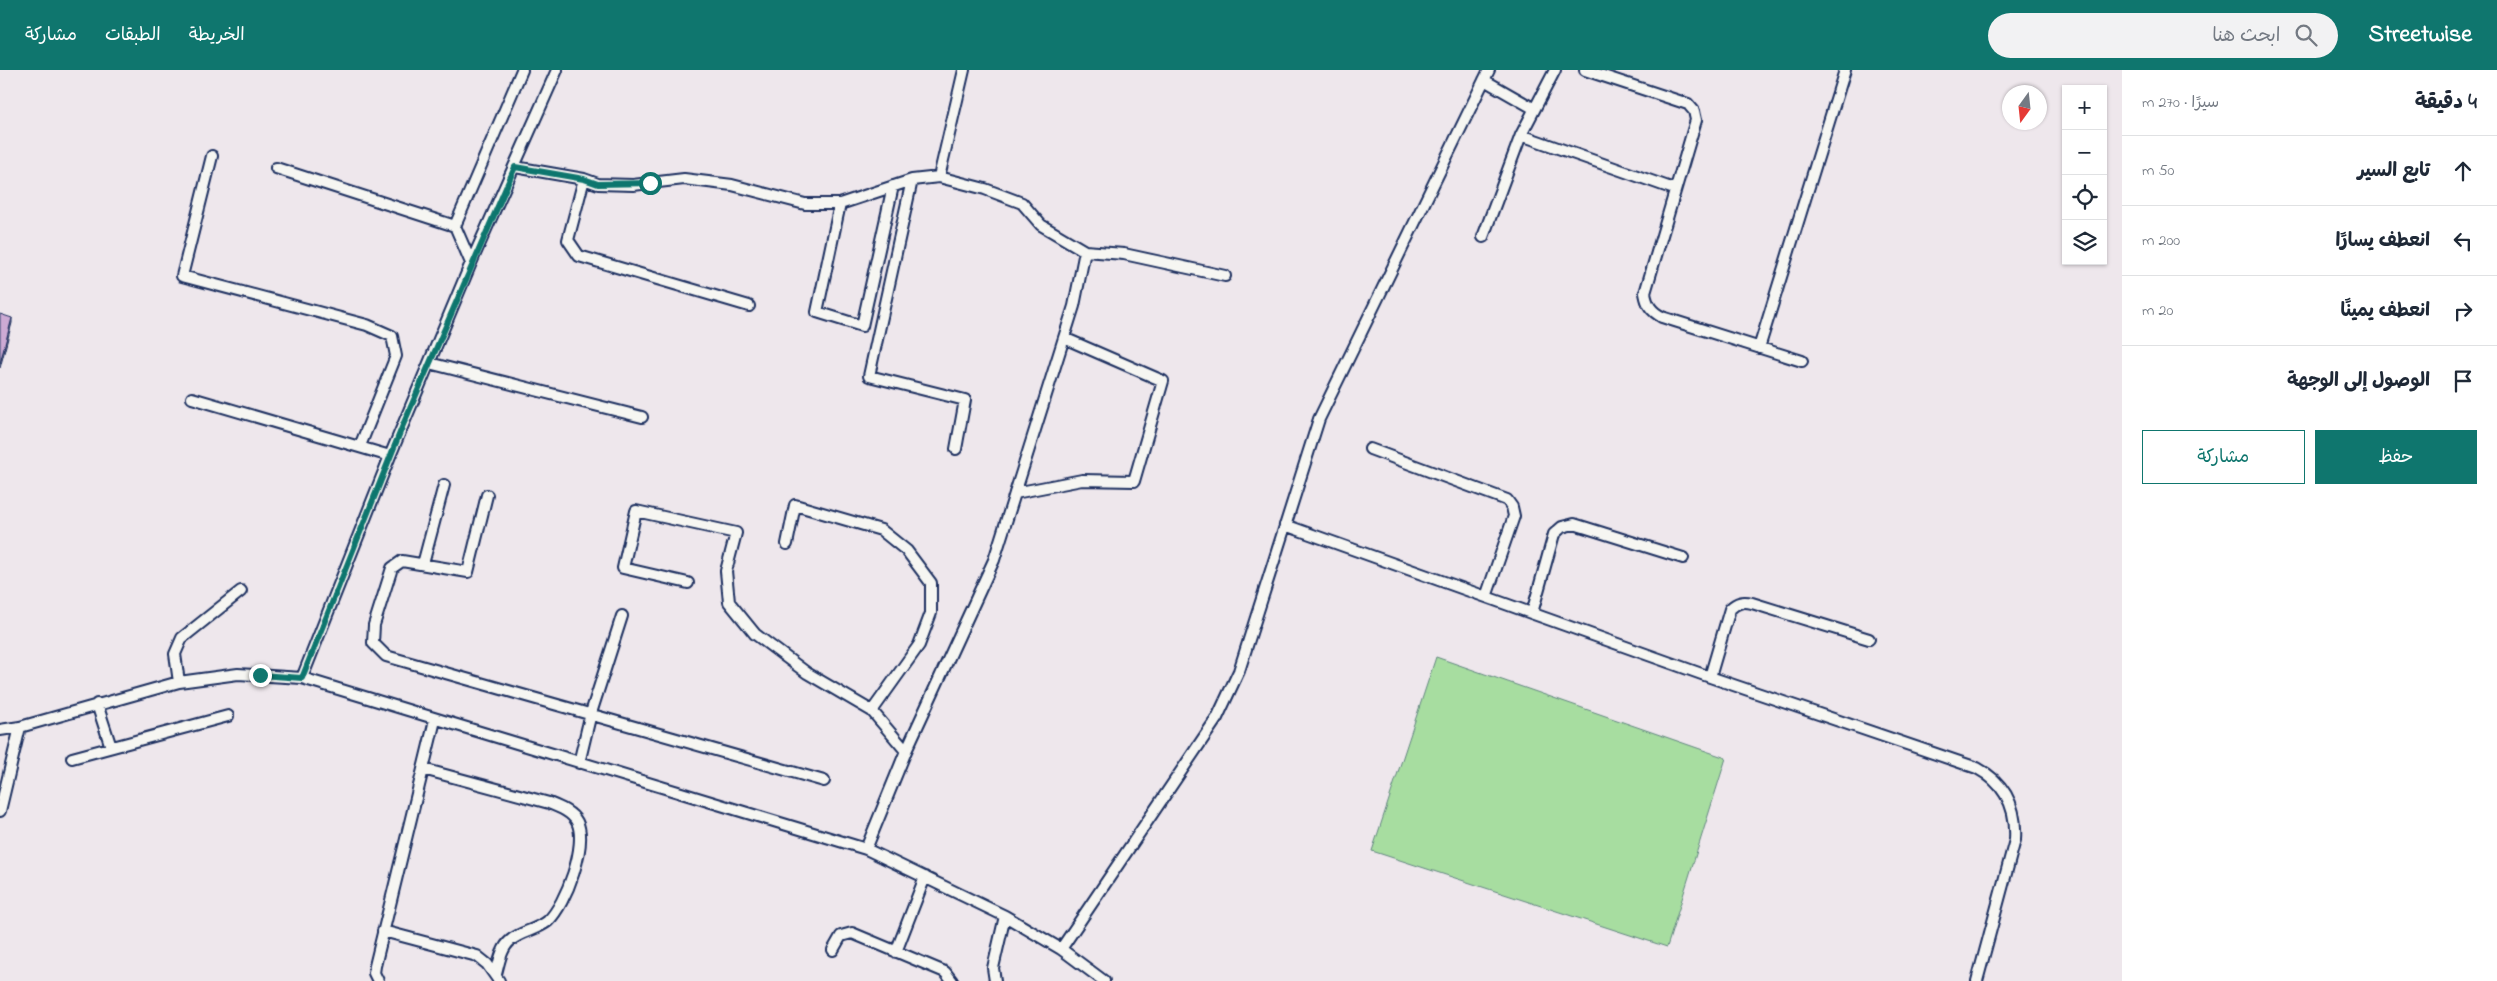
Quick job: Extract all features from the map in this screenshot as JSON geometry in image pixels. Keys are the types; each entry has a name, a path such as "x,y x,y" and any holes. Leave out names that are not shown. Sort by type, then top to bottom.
{"lane":[{"path":"455,226 522,70"},
{"path":"302,678 429,363 557,70"},
{"path":"940,177 964,70"},
{"path":"1061,949 1217,718 1238,671 1319,419 1490,70"},
{"path":"1483,237 1521,135 1533,108 1554,70"},
{"path":"1585,70 1688,104 1694,111 1696,120 1647,283 1645,293 1647,303 1653,312 1662,317 1802,361"},
{"path":"1759,348 1845,70"},
{"path":"1484,80 1533,108"},
{"path":"1521,135 1674,189"},
{"path":"212,156 182,276 367,326 392,336 396,356 360,446"},
{"path":"515,167 584,179 598,184 633,185 684,179 732,185 806,204 840,204 912,180 940,177 985,189 1022,203 1041,225 1085,251 1124,254 1225,276"},
{"path":"276,168 455,226 472,263"},
{"path":"584,179 568,240 579,256 749,306"},
{"path":"912,180 869,376 965,400 956,449"},
{"path":"840,204 817,312 862,326 894,186"},
{"path":"866,849 906,751 950,660 994,560 1074,306 1085,251"},
{"path":"1015,493 1082,480 1134,481 1163,381 1064,338"},
{"path":"429,363 642,417"},
{"path":"192,398 390,456"},
{"path":"1370,449 1507,500 1512,507 1514,516 1486,596"},
{"path":"423,564 444,485"},
{"path":"487,495 468,572 402,561 392,568 374,625 373,643 386,656 824,781"},
{"path":"787,544 795,505 881,530 907,552 931,583 931,614 919,645 872,711"},
{"path":"688,583 623,568 636,511 736,533 726,571 729,602 755,634 806,673 872,711 906,751"},
{"path":"1532,613 1554,534 1562,527 1574,524 1683,558"},
{"path":"1285,526 1710,677 1977,768 1996,781 2009,799 2014,812 2015,840 1977,981"},
{"path":"179,682 174,654 182,638 241,591"},
{"path":"1710,677 1730,609 1736,604 1744,602 1869,639"},
{"path":"579,763 591,713 622,616"},
{"path":"0,730 20,727 179,682 238,674 302,678 435,720 866,849 1005,916 1061,949 1104,981"},
{"path":"97,704 111,747"},
{"path":"72,758 228,716"},
{"path":"378,981 374,973 375,966 435,720"},
{"path":"0,811 20,727"},
{"path":"423,769 549,803 564,809 576,821 582,837 561,903 548,921 511,940 504,948 497,978"},
{"path":"896,952 925,877"},
{"path":"995,981 993,968 1005,916"},
{"path":"383,931 477,956 497,978"},
{"path":"833,950 841,936 852,933 945,972 952,981"}],"green space":[{"path":"1436,657 1726,758 1667,947 1372,851"}],"building":[{"path":"0,314 12,318 0,363"}],"route":[{"path":"260,675 302,678 390,456 515,167 584,179 598,184 633,185 650,183"}]}
